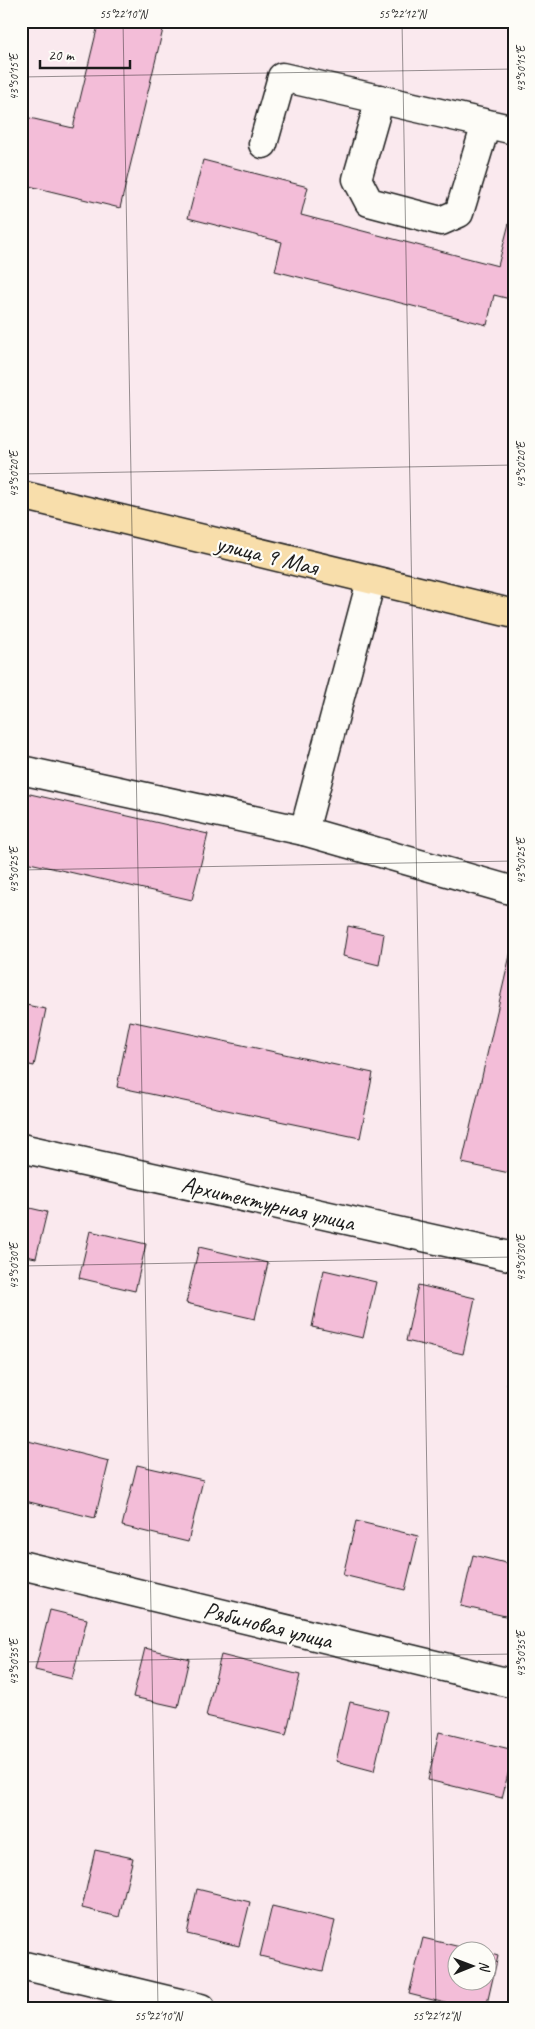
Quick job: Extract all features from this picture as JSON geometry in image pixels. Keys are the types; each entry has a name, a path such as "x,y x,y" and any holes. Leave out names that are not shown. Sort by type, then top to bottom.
{"main road":[{"name":"улица 9 Мая","path":"21,495 371,581 513,612"}],"street":[{"path":"264,144 282,77 514,130"},
{"path":"380,99 357,179 369,202 441,221 459,213 486,124"},
{"path":"304,831 371,581"},
{"path":"21,770 304,831 514,891"},
{"name":"Архитектурная улица","path":"21,1148 514,1257"},
{"name":"Рябиновая улица","path":"21,1565 514,1684"},
{"path":"21,1965 201,2008"}],"building":[{"path":"99,21 165,21 120,208 21,184 21,116 73,128"},
{"path":"203,160 308,187 301,215 498,266 514,204 514,300 494,295 487,325 275,271 282,242 188,218"},
{"path":"21,792 208,834 192,900 21,861"},
{"path":"348,926 384,934 379,965 343,956"},
{"path":"514,938 514,1174 462,1163"},
{"path":"21,1004 46,1009 34,1066 21,1063"},
{"path":"130,1021 373,1073 360,1138 117,1087"},
{"path":"21,1206 47,1212 36,1258 21,1255"},
{"path":"90,1231 146,1244 135,1291 79,1278"},
{"path":"199,1247 268,1263 255,1319 186,1303"},
{"path":"324,1270 376,1282 363,1338 312,1327"},
{"path":"418,1285 475,1298 463,1354 406,1341"},
{"path":"514,1357 514,1386 507,1384"},
{"path":"28,1441 109,1461 95,1518 21,1500 21,1467"},
{"path":"137,1465 203,1480 188,1542 122,1526"},
{"path":"356,1521 418,1536 405,1590 343,1575"},
{"path":"473,1555 514,1565 514,1618 461,1606"},
{"path":"50,1610 87,1619 72,1679 35,1670"},
{"path":"145,1648 189,1659 178,1707 133,1697"},
{"path":"221,1655 300,1675 286,1735 206,1716"},
{"path":"350,1702 388,1711 374,1771 336,1761"},
{"path":"439,1732 514,1750 502,1798 428,1780"},
{"path":"95,1850 133,1858 119,1917 82,1908"},
{"path":"197,1889 250,1902 239,1946 187,1934"},
{"path":"272,1906 335,1921 323,1971 260,1956"},
{"path":"423,1938 448,1944 448,1992 490,1992 486,2008 465,2008 409,1994"}]}
